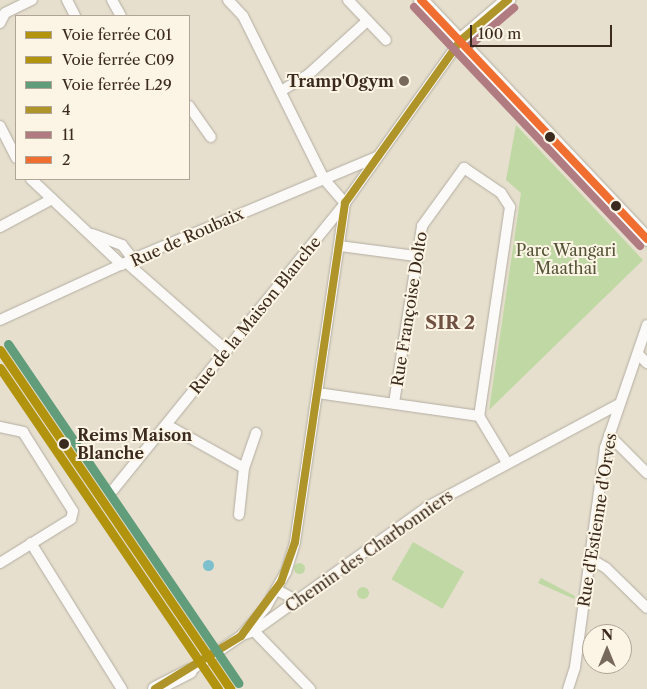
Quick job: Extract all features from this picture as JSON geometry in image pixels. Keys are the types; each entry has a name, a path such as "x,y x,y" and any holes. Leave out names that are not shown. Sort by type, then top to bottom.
{"street":[{"path":"0,23 5,14 32,0"},
{"path":"67,0 74,15"},
{"path":"112,0 120,15"},
{"path":"155,689 178,684 190,671 241,636 276,590 295,542 345,203 324,179 243,16 228,0"},
{"path":"348,0 386,40"},
{"path":"421,0 461,40 647,240"},
{"name":"Rue de la Maison Blanche","path":"113,490 345,203 461,40 508,0"},
{"path":"281,91 309,74 367,21"},
{"path":"190,107 211,137"},
{"path":"0,126 15,156"},
{"name":"Rue de Roubaix","path":"0,320 128,262 377,157"},
{"name":"Rue Françoise Dolto","path":"394,404 422,226 464,168 509,200 479,416"},
{"path":"32,180 92,234 128,262 226,351"},
{"path":"0,227 52,199"},
{"path":"92,234 122,245 128,262"},
{"path":"340,246 416,256"},
{"name":"Rue d'Estienne d'Orves","path":"568,689 591,559 608,434 647,325"},
{"path":"638,354 647,363"},
{"path":"317,393 479,416 506,461"},
{"name":"Chemin des Charbonniers","path":"241,636 254,631 427,508 506,461 619,404"},
{"path":"167,425 244,468"},
{"path":"0,427 19,428 71,503 71,519 0,563"},
{"path":"240,515 244,468 256,433"},
{"path":"608,434 647,473"},
{"path":"31,544 122,689"},
{"path":"591,559 606,568 647,608"},
{"path":"276,590 296,600"},
{"path":"254,631 310,689"}],"green space":[{"name":"Parc Wangari Maathai","path":"516,125 643,260 489,410 521,193 506,180"},
{"path":"413,542 464,572 443,609 392,579"},
{"path":"299,562 305,568 299,574 293,568"},
{"path":"541,578 575,596 574,599 538,583"},
{"path":"361,587 365,587 369,593 365,599 361,599 357,595 357,591"}],"water":[{"path":"208,559 214,565 208,571 202,565"}],"rail line":[{"name":"L29","path":"8,344 238,683"},
{"name":"C01","path":"0,350 230,689"},
{"name":"C09","path":"0,368 218,689"}],"transit line":[{"name":"2","path":"421,0 647,239"},
{"name":"4","path":"155,689 241,636 281,582 295,542 345,203 461,40 508,0"},
{"name":"11","path":"414,7 640,246"},
{"name":"11","path":"467,48 514,8"}],"place":[{"name":"Tramp'Ogym","path":"404,81"},
{"name":"Reims Maison Blanche","path":"64,444"}],"district":[{"name":"SIR 2","path":"450,323"}]}
